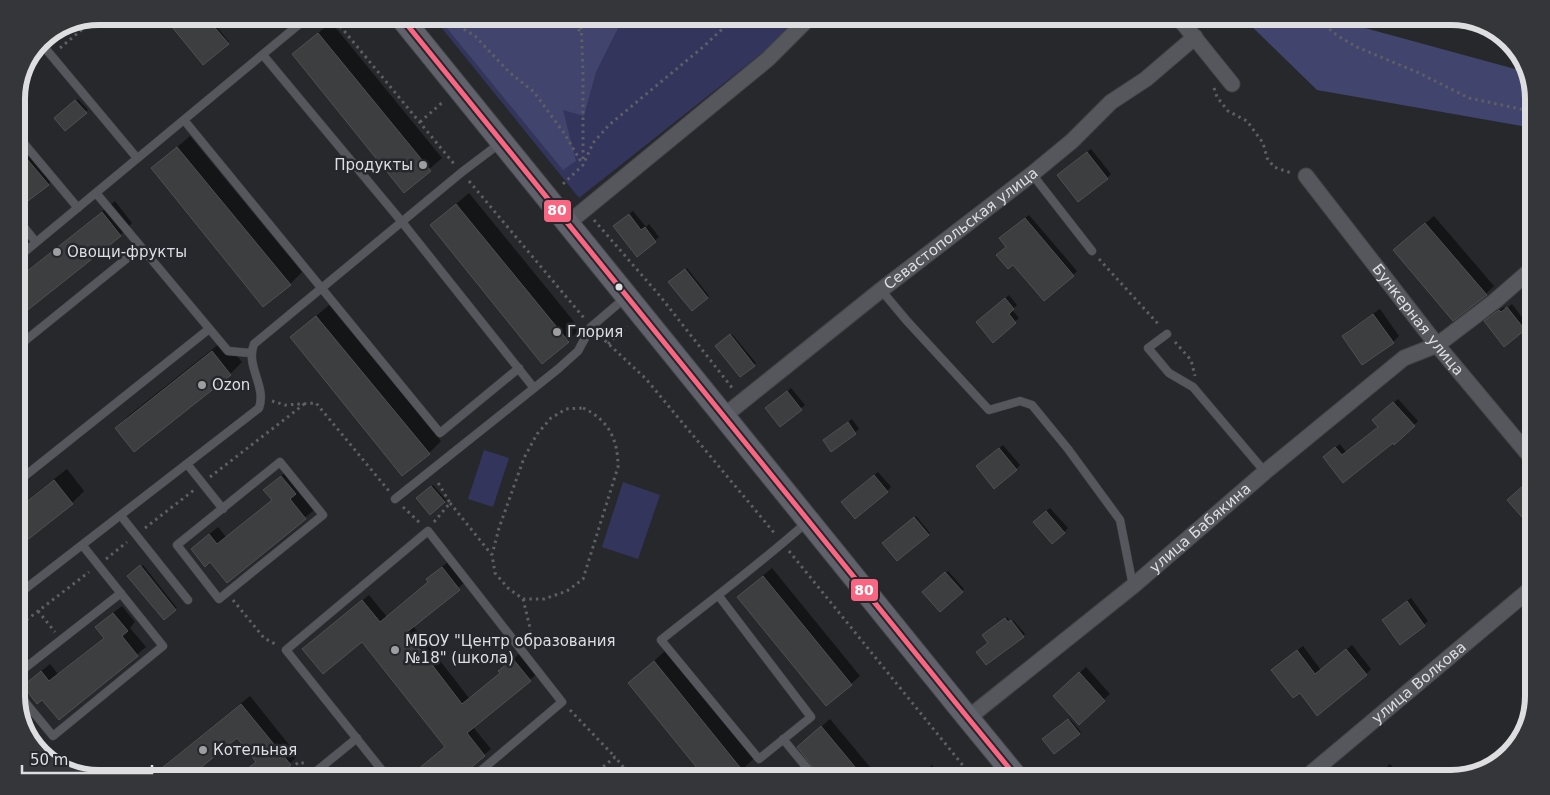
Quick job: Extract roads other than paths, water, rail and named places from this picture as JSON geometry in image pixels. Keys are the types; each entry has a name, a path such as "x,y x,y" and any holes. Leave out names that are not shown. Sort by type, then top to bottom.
{"main road":[{"path":"407,25 1011,770"}],"street":[{"path":"567,224 768,59 802,25"},
{"path":"1184,25 1232,84"},
{"name":"Севастопольская улица","path":"724,416 881,290 1032,174 1072,141 1111,102 1146,78 1195,37"},
{"name":"Бункерная улица","path":"1306,176 1437,346 1525,450"},
{"name":"улица Бабякина","path":"968,718 1134,586 1265,472 1404,358 1437,346 1525,276"},
{"name":"улица Волкова","path":"1315,770 1525,594"}],"lane":[{"path":"25,251 298,25"},
{"path":"45,48 137,158"},
{"path":"263,55 402,222 534,388"},
{"path":"184,120 440,433 519,368"},
{"path":"25,589 259,408 262,398 250,353 254,344 501,142"},
{"path":"25,145 78,208"},
{"path":"1032,174 1092,251"},
{"path":"96,193 228,351 250,353"},
{"path":"25,228 36,242"},
{"path":"25,341 141,247"},
{"path":"881,290 989,410 1020,401 1032,405 1068,449 1120,520 1134,586"},
{"path":"395,499 578,351 591,327 627,296"},
{"path":"25,476 209,329"},
{"path":"1167,334 1148,348 1169,373 1193,387 1265,472"},
{"path":"280,462 322,515 219,598 177,545 223,509 280,462"},
{"path":"187,464 223,509"},
{"path":"121,516 188,600"},
{"path":"718,595 811,716 759,759 661,640 808,521"},
{"path":"382,770 286,650 428,531 562,702 482,770"},
{"path":"25,701 53,736 163,646 83,546"},
{"path":"25,668 121,593"},
{"path":"318,770 357,738"},
{"path":"783,739 809,770"}],"place":[{"name":"Продукты","path":"423,165"},
{"name":"Овощи-фрукты","path":"57,252"},
{"name":"Глория","path":"557,332"},
{"name":"Ozon","path":"202,385"},
{"name":"МБОУ \"Центр образования №18\" (школа)","path":"395,650"},
{"name":"Котельная","path":"203,750"}]}
